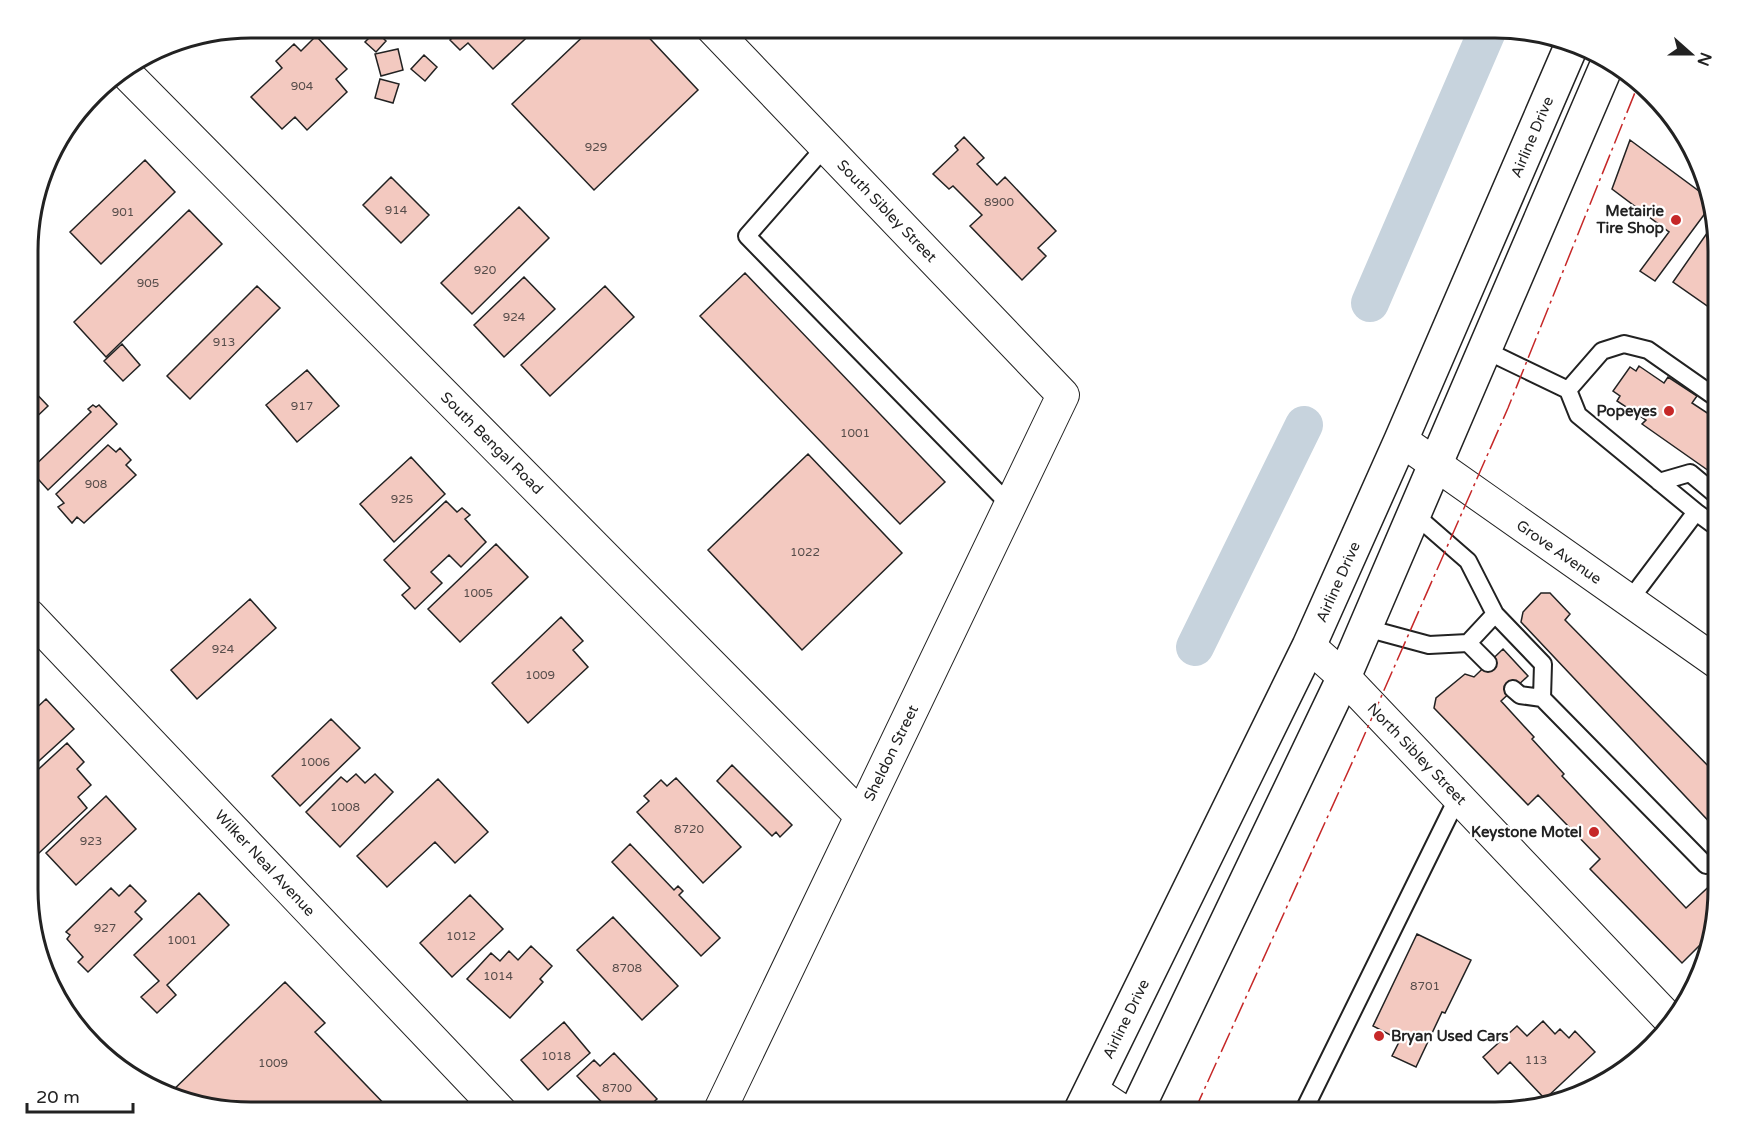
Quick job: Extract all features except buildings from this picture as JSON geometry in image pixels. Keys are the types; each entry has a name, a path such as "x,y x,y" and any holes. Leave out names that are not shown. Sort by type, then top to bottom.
{"highway":[{"name":"Airline Drive","path":"1085,1101 1309,646 1569,51"},
{"path":"1141,1102 1344,677 1605,69"}],"street":[{"name":"South Sibley Street","path":"721,38 1063,395"},
{"name":"South Bengal Road","path":"128,76 861,816"},
{"name":"Sheldon Street","path":"724,1102 1063,395"},
{"name":"Grove Avenue","path":"1401,440 1708,656"},
{"name":"Wilker Neal Avenue","path":"38,624 492,1102"},
{"name":"North Sibley Street","path":"1309,646 1344,677 1666,1016"}],"lane":[{"path":"825,147 747,236 1010,505"},
{"path":"1568,390 1602,351 1624,344 1648,350 1707,391"},
{"path":"1485,350 1568,390 1578,415 1707,520"},
{"path":"1659,482 1690,473 1707,487"},
{"path":"1629,601 1696,512"},
{"path":"1414,514 1468,561 1495,614 1543,664 1542,698"},
{"path":"1366,628 1429,645 1468,643 1495,614"},
{"path":"1468,643 1488,663"},
{"path":"1513,689 1520,695 1542,698 1706,865"},
{"path":"1308,1102 1458,797"}],"waterway":[{"path":"1370,303 1484,38"},
{"path":"1195,647 1304,425"}],"power":[{"path":"1199,1102 1356,754 1508,408 1636,91"}],"place":[{"name":"Metairie Tire Shop","path":"1676,220"},
{"name":"Popeyes","path":"1669,411"},
{"name":"Keystone Motel","path":"1594,832"},
{"name":"Bryan Used Cars","path":"1379,1036"}]}
